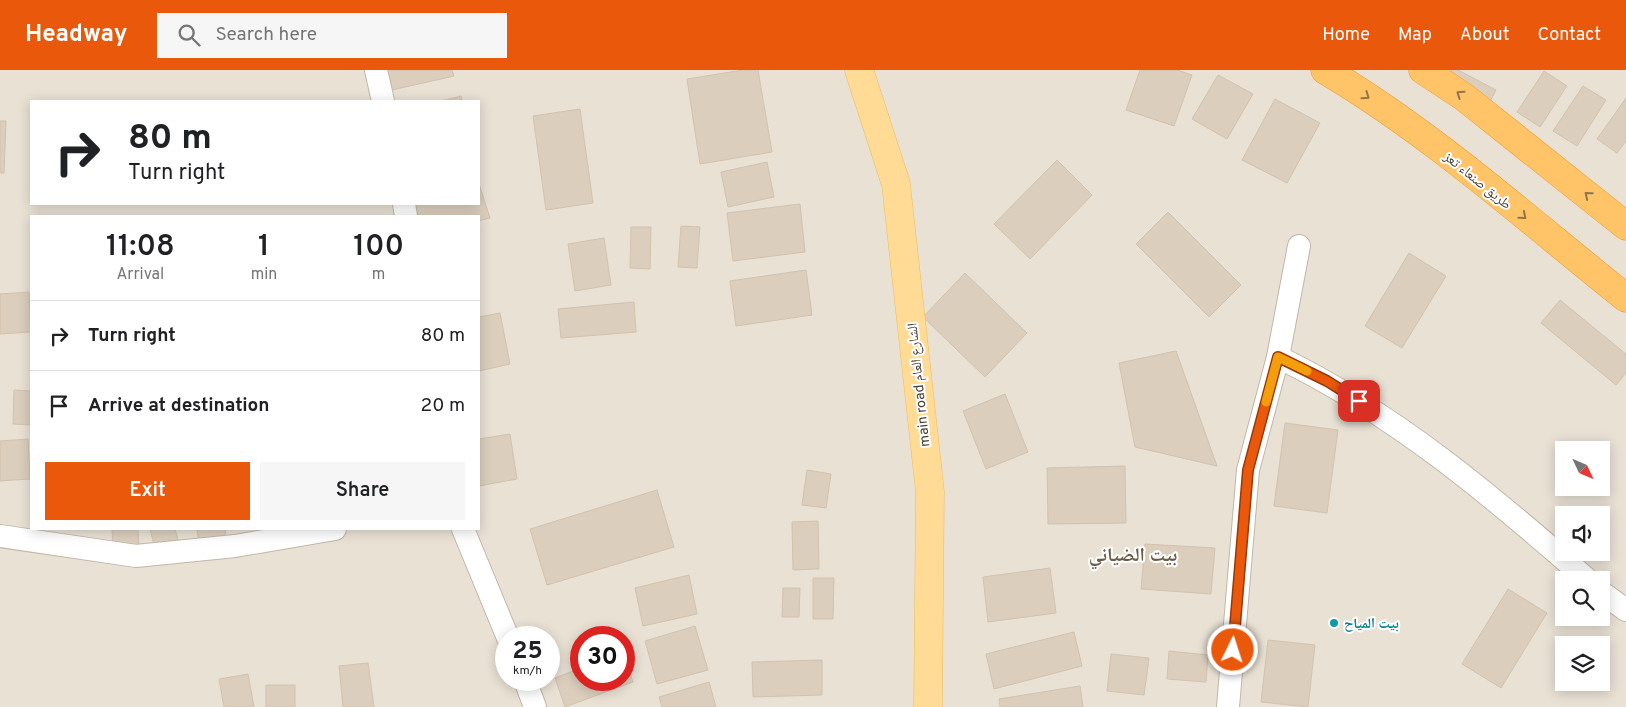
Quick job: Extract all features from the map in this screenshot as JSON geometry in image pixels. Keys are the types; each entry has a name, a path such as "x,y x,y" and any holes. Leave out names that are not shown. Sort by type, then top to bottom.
{"highway":[{"name":"طريق صنعاء تعز","path":"1324,70 1357,89 1416,130 1626,298"},
{"path":"1423,70 1464,97 1626,226"}],"main road":[{"name":"main road الشارع العام","path":"859,70 896,184 930,492 928,707"}],"street":[{"path":"376,70 383,100"},
{"path":"1228,707 1248,470 1278,357 1299,246"},
{"path":"1278,357 1327,381 1375,411 1467,477 1577,571"},
{"path":"0,536 136,556 235,546 329,530"},
{"path":"463,530 503,626"},
{"path":"1610,598 1626,610"},
{"path":"529,691 535,707"}],"shaded area":[{"path":"0,70 1626,70 1626,707 0,707"}],"building":[{"path":"378,70 452,70 454,76 383,92"},
{"path":"743,70 758,70 772,152 700,164 687,79"},
{"path":"1140,70 1177,70 1192,75 1174,126 1126,110"},
{"path":"1452,70 1458,70 1496,90 1483,115 1440,93"},
{"path":"1544,71 1567,86 1540,127 1517,112"},
{"path":"1218,75 1253,94 1227,139 1192,119"},
{"path":"1583,86 1606,100 1577,146 1553,131"},
{"path":"461,96 462,100 446,100"},
{"path":"1626,98 1626,141 1617,153 1597,139"},
{"path":"1275,99 1320,123 1287,183 1242,160"},
{"path":"580,109 593,203 546,210 533,116"},
{"path":"0,121 6,121 4,173 0,173"},
{"path":"1057,160 1092,195 1030,259 994,224"},
{"path":"767,162 774,197 728,207 721,172"},
{"path":"480,187 490,218 480,221 480,215 418,215 414,205 480,205"},
{"path":"800,204 805,252 733,261 727,213"},
{"path":"1168,212 1241,285 1209,317 1136,244"},
{"path":"681,226 700,227 697,268 678,267"},
{"path":"631,227 651,227 650,269 630,268"},
{"path":"604,238 611,285 575,291 568,244"},
{"path":"1409,253 1446,276 1402,348 1365,326"},
{"path":"806,270 812,315 736,326 730,281"},
{"path":"965,273 1027,333 985,377 923,317"},
{"path":"29,292 30,332 0,334 0,294"},
{"path":"1560,300 1626,354 1626,373 1616,385 1541,323"},
{"path":"634,302 636,332 561,338 558,309"},
{"path":"500,313 510,364 480,371 480,317"},
{"path":"1176,351 1217,466 1135,447 1119,363"},
{"path":"14,390 30,391 30,425 13,424"},
{"path":"1005,394 1028,452 986,469 963,411"},
{"path":"1285,423 1338,430 1327,513 1274,506"},
{"path":"510,434 517,479 480,486 480,439"},
{"path":"28,439 30,479 0,481 0,441"},
{"path":"1125,466 1126,523 1048,524 1047,468"},
{"path":"807,470 831,474 826,508 802,505"},
{"path":"657,490 674,547 547,585 530,529"},
{"path":"818,521 819,569 793,570 792,522"},
{"path":"112,530 138,530 139,550 113,550"},
{"path":"150,530 175,530 179,543 155,548"},
{"path":"197,530 225,530 226,541 199,544"},
{"path":"1145,544 1215,548 1211,594 1141,589"},
{"path":"1050,568 1056,613 988,622 983,577"},
{"path":"689,575 697,614 643,626 635,588"},
{"path":"813,578 834,578 833,619 813,619"},
{"path":"783,588 800,588 799,617 782,617"},
{"path":"1508,589 1547,613 1501,688 1462,664"},
{"path":"695,626 708,670 657,684 645,641"},
{"path":"1074,632 1082,666 994,689 986,654"},
{"path":"1268,640 1315,645 1308,707 1261,702"},
{"path":"1169,651 1208,655 1206,682 1167,679"},
{"path":"1111,654 1149,658 1144,695 1107,691"},
{"path":"822,660 822,695 753,697 752,662"},
{"path":"368,663 374,707 343,707 339,666"},
{"path":"570,672 570,691 609,691 565,707 559,691 560,676"},
{"path":"248,674 254,707 224,707 219,679"},
{"path":"709,682 716,707 662,707 659,697"},
{"path":"266,685 295,685 295,707 266,707"},
{"path":"1080,686 1083,707 1000,707 999,699"}],"slow traffic":[{"path":"1266,402 1278,357 1307,371"}],"place":[{"name":"بيت المياح","path":"1334,623"}],"district":[{"name":"بيت الضياني","path":"1133,554"}],"route":[{"path":"1233,650 1248,470 1278,357 1327,381 1359,401"}]}
